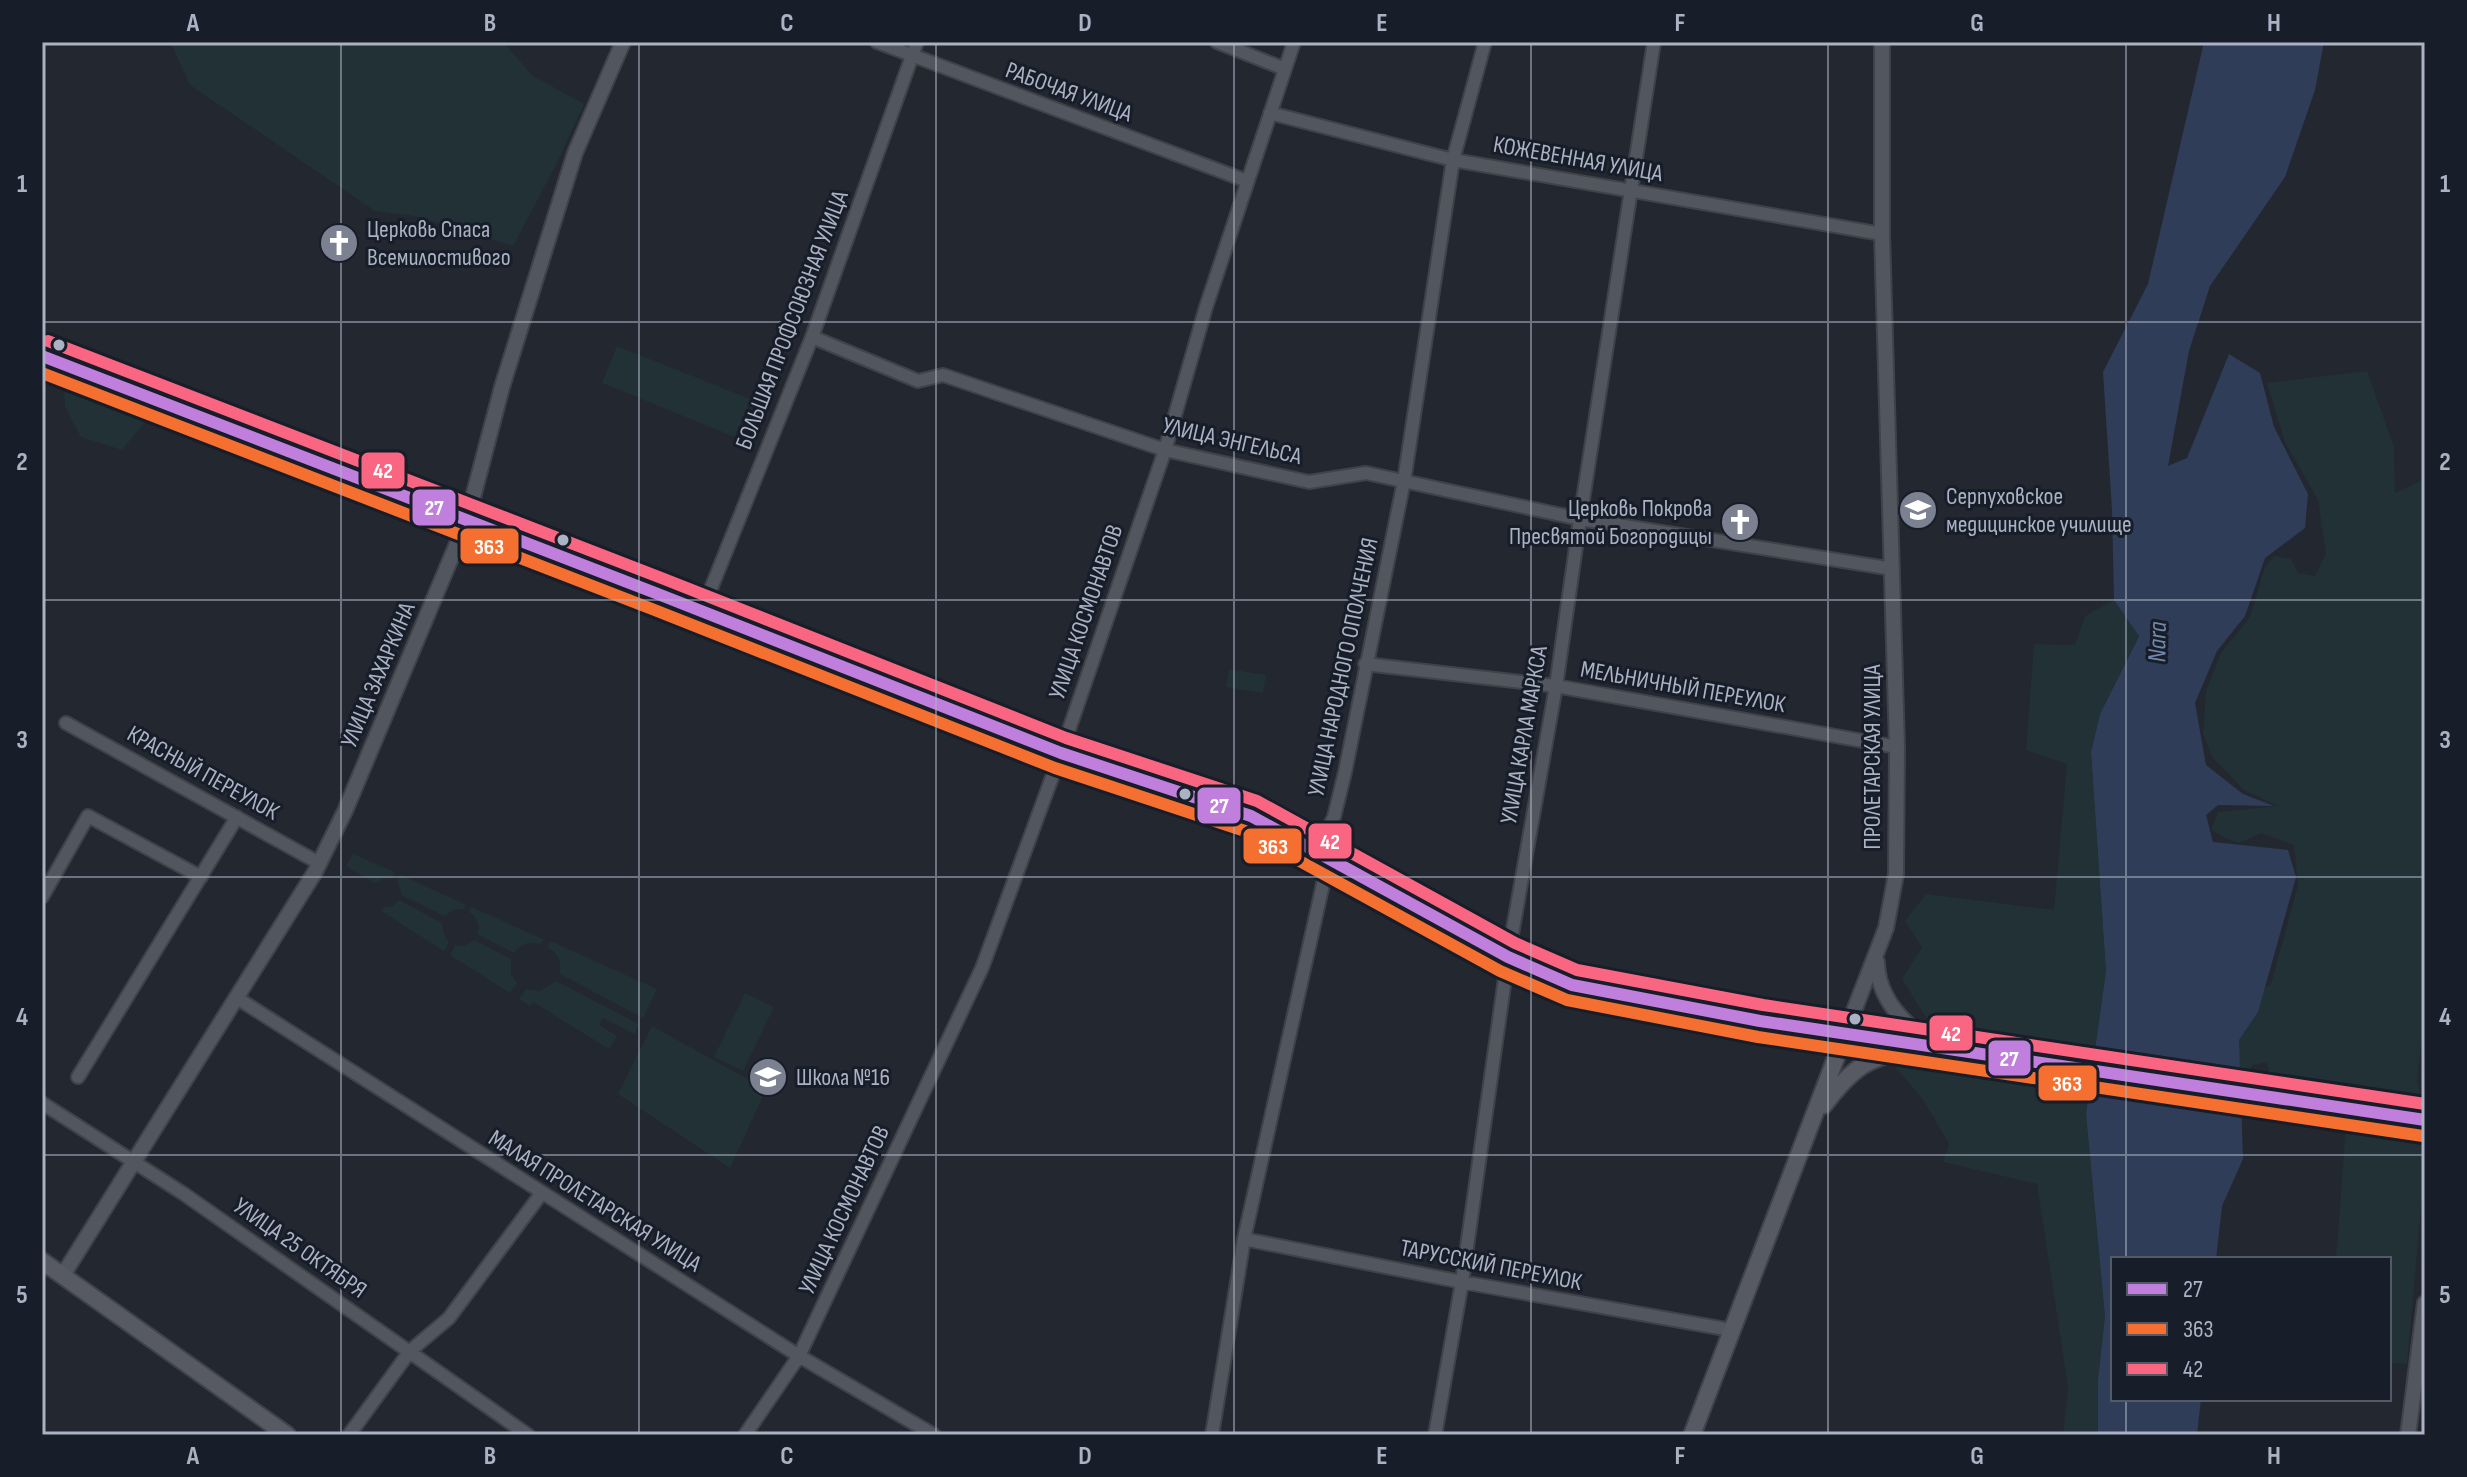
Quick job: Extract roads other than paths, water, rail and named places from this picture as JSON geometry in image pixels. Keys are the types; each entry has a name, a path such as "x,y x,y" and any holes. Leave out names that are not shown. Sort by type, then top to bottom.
{"main road":[{"path":"42,356 1061,753 1251,816 1508,957 1572,985 1760,1021 2425,1120"},
{"name":"ПРОЛЕТАРСКАЯ УЛИЦА","path":"1692,1435 1845,1034"},
{"path":"1813,1119 1839,1085 1860,1065 1891,1052 1935,1047"},
{"path":"42,1261 287,1435"}],"street":[{"name":"УЛИЦА ЗАХАРКИНА","path":"63,1275 237,998 319,863 345,811 467,520 502,387 575,153 623,42"},
{"name":"РАБОЧАЯ УЛИЦА","path":"877,42 1247,181"},
{"name":"БОЛЬШАЯ ПРОФСОЮЗНАЯ УЛИЦА","path":"702,611 812,337 917,42"},
{"path":"1217,42 1285,69"},
{"name":"УЛИЦА КОСМОНАВТОВ","path":"745,1435 799,1356 982,968 1061,753 1165,450 1206,307 1294,42"},
{"name":"УЛИЦА НАРОДНОГО ОПОЛЧЕНИЯ","path":"1212,1435 1244,1239 1329,857 1320,845 1334,817 1345,772 1404,481 1453,160 1485,42"},
{"name":"УЛИЦА КАРЛА МАРКСА","path":"1435,1435 1462,1282 1508,957 1556,686 1654,42"},
{"name":"ПРОЛЕТАРСКАЯ УЛИЦА","path":"1845,1034 1886,928 1896,874 1897,747 1882,234 1882,42"},
{"name":"КОЖЕВЕННАЯ УЛИЦА","path":"1270,113 1453,160 1882,234"},
{"name":"УЛИЦА ЭНГЕЛЬСА","path":"812,337 918,381 943,375 1165,450 1309,482 1366,473 1580,519 1893,569"},
{"name":"МЕЛЬНИЧНЫЙ ПЕРЕУЛОК","path":"1365,664 1556,686 1897,747"},
{"name":"КРАСНЫЙ ПЕРЕУЛОК","path":"66,723 319,863"},
{"path":"42,897 88,816 201,877"},
{"path":"78,1077 237,817"},
{"path":"1876,953 1877,978 1886,997 1913,1031 1935,1047"},
{"name":"МАЛАЯ ПРОЛЕТАРСКАЯ УЛИЦА","path":"237,998 799,1356 934,1435"},
{"name":"УЛИЦА 25 ОКТЯБРЯ","path":"42,1103 184,1194 528,1435"},
{"path":"349,1435 410,1351 449,1318 541,1194"},
{"name":"ТАРУССКИЙ ПЕРЕУЛОК","path":"1244,1239 1731,1330"},
{"path":"2408,1435 2425,1303"}],"water":[{"name":"Nara","path":"2204,42 2324,42 2315,90 2285,177 2210,286 2189,351 2168,466 2187,458 2229,354 2260,373 2274,427 2308,494 2305,528 2265,558 2245,616 2217,651 2195,703 2206,765 2243,794 2274,806 2218,805 2206,815 2213,842 2288,850 2296,877 2258,1012 2239,1040 2243,1159 2222,1206 2216,1257 2111,1257 2111,1401 2201,1401 2197,1435 2098,1435 2098,1380 2105,1316 2086,1114 2106,971 2091,752 2100,714 2139,636 2114,600 2103,372 2148,284"}],"place":[{"name":"Церковь Спаса Всемилостивого","path":"339,243"},
{"name":"Серпуховское медицинское училище","path":"1918,510"},
{"name":"Церковь Покрова Пресвятой Богородицы","path":"1740,522"},
{"name":"Школа №16","path":"768,1077"}]}
